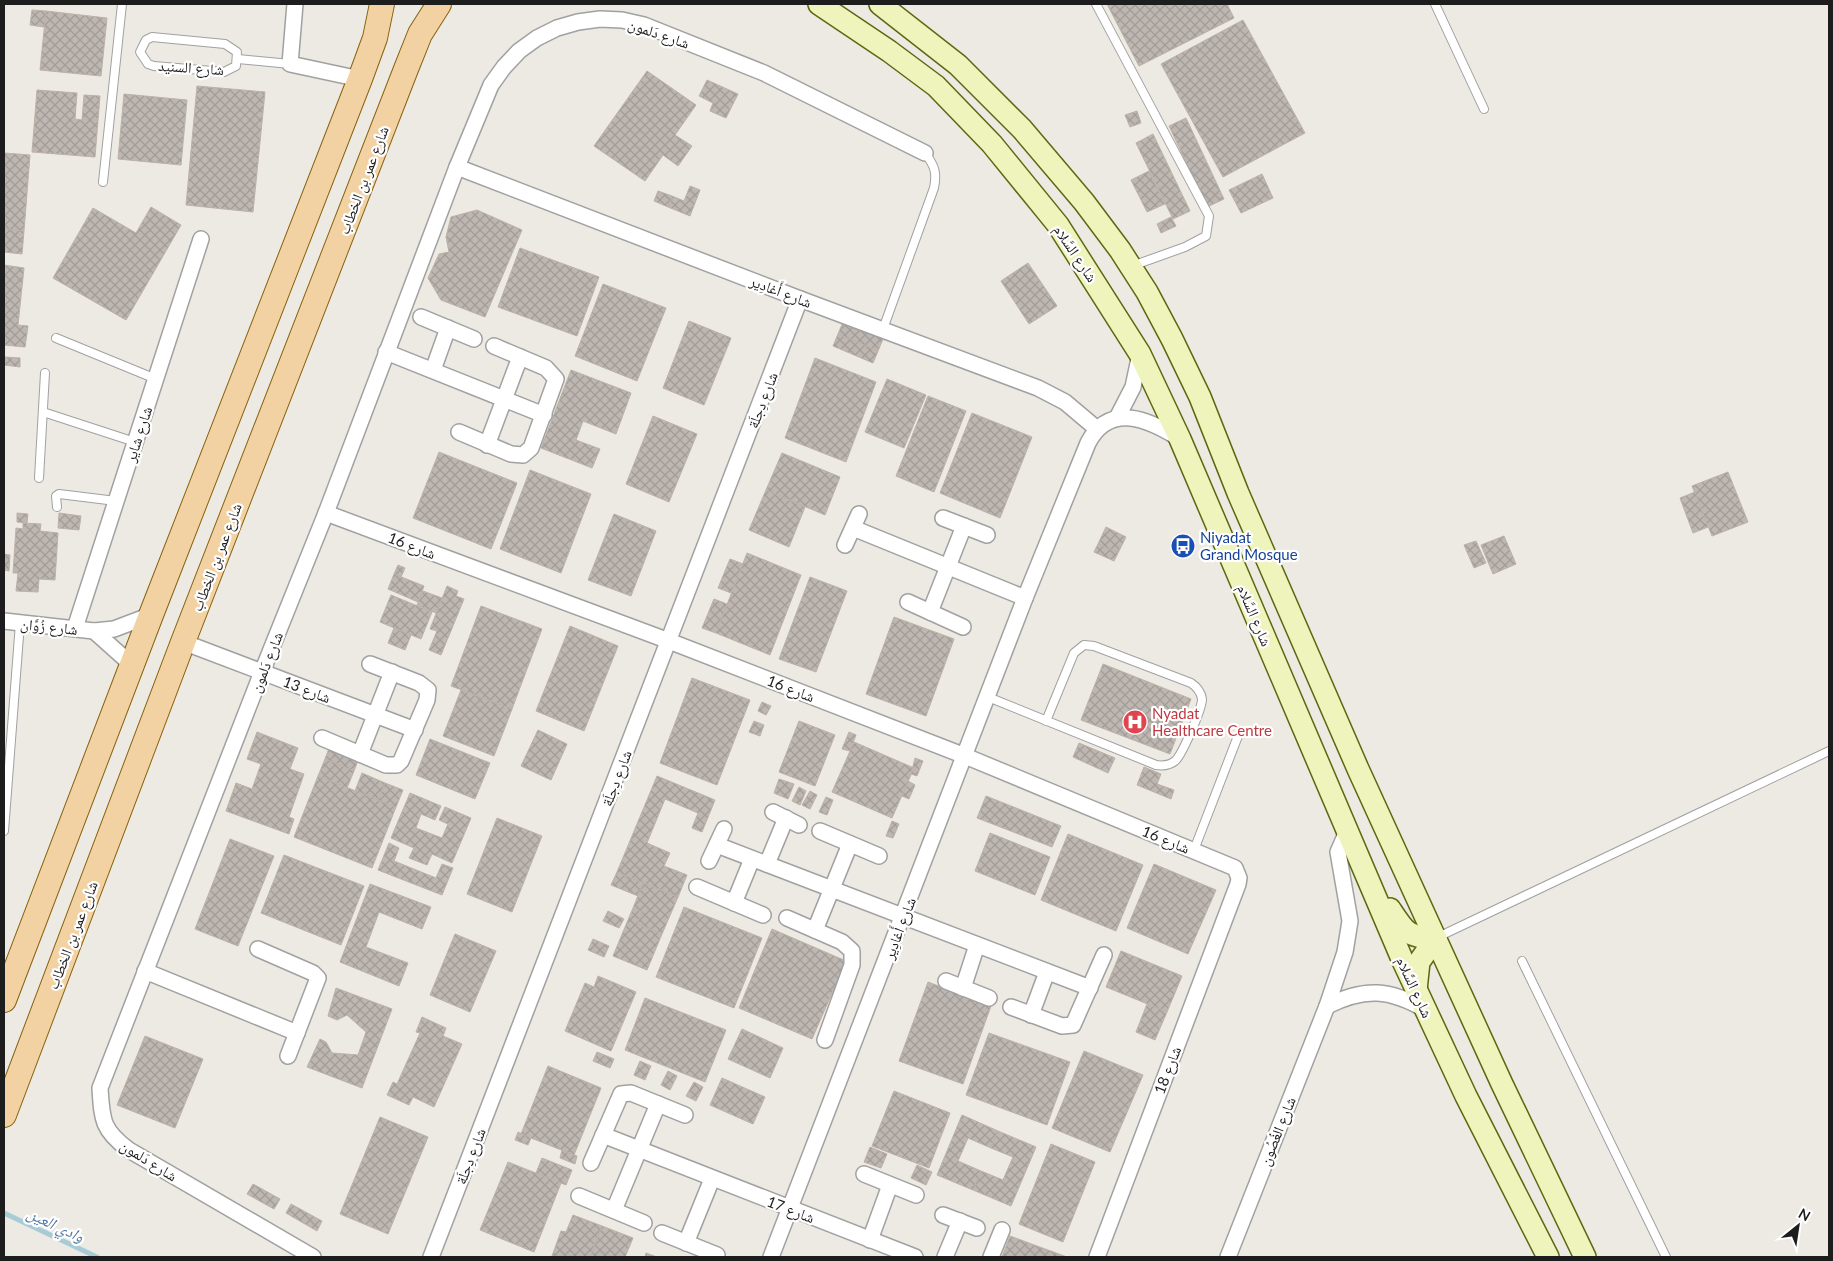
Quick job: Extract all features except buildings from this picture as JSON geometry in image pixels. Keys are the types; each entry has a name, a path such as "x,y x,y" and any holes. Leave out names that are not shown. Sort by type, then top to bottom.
{"main road":[{"path":"4,1000 150,615 360,79 375,38 382,4"},
{"name":"شارع عمر بن الخطاب","path":"4,1114 183,642 406,69 420,34 439,4"}],"street":[{"path":"290,64 294,4"},
{"name":"شارع السَّلام","path":"819,4 890,51 936,86 992,144 1058,225 1140,354 1180,439 1416,990 1466,1096 1548,1257"},
{"path":"884,5 958,65 1022,129 1084,202 1131,267 1172,339 1200,397 1242,502 1354,761 1502,1084 1585,1257"},
{"name":"شارع دَلمون","path":"313,1257 129,1150 112,1138 104,1124 100,1088 326,513 456,167 491,85 519,51 537,38 557,28 578,22 600,19 622,20 644,25 764,73 925,153"},
{"name":"شارع السنيد","path":"290,64 360,79"},
{"name":"شارع أَغادِير","path":"456,167 1046,391 1066,402 1097,429"},
{"name":"شارع شاير","path":"76,628 201,239"},
{"name":"شارع دِجلَة","path":"431,1257 800,299"},
{"path":"421,317 474,339"},
{"path":"433,370 448,328"},
{"path":"459,432 511,454 523,455 530,448 544,414 555,386 554,375 546,368 494,346"},
{"path":"386,352 544,414"},
{"path":"1140,354 1133,387 1117,418 1144,420 1156,424 1180,439"},
{"path":"487,445 520,357"},
{"name":"شارع أَغادِير","path":"771,1257 904,918 1025,598 1083,452 1097,429 1117,418"},
{"name":"شارع 16","path":"326,513 669,641 965,756 1236,868 1239,878 1238,884"},
{"path":"846,545 859,514"},
{"path":"944,518 986,535"},
{"path":"930,612 964,526"},
{"path":"853,528 1025,598"},
{"path":"908,602 963,627"},
{"name":"شارع زُوَّان","path":"4,621 94,631 114,629 150,615"},
{"name":"شارع زُوَّان","path":"94,631 132,665"},
{"name":"شارع 13","path":"183,642 415,730"},
{"path":"322,738 386,765 397,765 404,755 427,700 428,690 419,684 370,664"},
{"path":"360,754 392,672"},
{"path":"734,902 786,818"},
{"path":"709,861 724,829"},
{"name":"شارع الغُصُون","path":"1228,1257 1327,1006 1345,952 1350,921 1338,852 1348,829"},
{"path":"820,831 879,856"},
{"path":"815,930 850,844"},
{"path":"717,845 1090,988"},
{"name":"شارع 18","path":"1097,1257 1238,884"},
{"path":"697,887 763,915"},
{"path":"1374,892 1385,901 1405,931 1414,937 1436,938"},
{"path":"787,918 848,946 853,959 825,1040"},
{"path":"1416,990 1419,962 1436,938"},
{"path":"963,988 977,945"},
{"path":"258,949 313,973 318,978 288,1056"},
{"path":"1011,1007 1062,1026 1073,1025 1104,955"},
{"path":"145,971 298,1033"},
{"path":"1031,1015 1046,972"},
{"path":"946,981 989,998"},
{"path":"1327,1006 1346,996 1367,992 1408,999 1426,1010"},
{"path":"591,1163 621,1094 631,1093 685,1115"},
{"path":"614,1210 658,1104"},
{"name":"شارع 17","path":"603,1136 915,1257"},
{"path":"864,1174 916,1195"},
{"path":"686,1242 712,1179"},
{"path":"870,1240 890,1184"},
{"path":"579,1196 644,1223"},
{"path":"943,1215 977,1228"},
{"path":"946,1257 960,1221"},
{"path":"991,1257 1002,1230"},
{"path":"662,1233 717,1255"}],"lane":[{"path":"103,182 119,4"},
{"path":"1096,4 1209,216 1206,236 1185,247 1131,267"},
{"path":"1435,4 1484,109"},
{"name":"شارع السنيد","path":"159,37 224,44 237,52 238,59 231,70 224,72 154,66 148,64 140,52 146,40 159,37"},
{"name":"شارع السنيد","path":"238,59 290,64"},
{"name":"شارع دَلمون","path":"883,329 935,182 934,165 925,153"},
{"path":"56,338 156,379"},
{"path":"39,478 45,373"},
{"path":"43,412 136,442"},
{"path":"57,507 56,496 59,494 116,502"},
{"path":"4,831 20,623"},
{"path":"988,697 1046,721 1162,766 1172,763 1180,754 1202,700 1199,690 1191,683 1094,646 1084,645 1074,653 1046,721"},
{"path":"1194,850 1238,736"},
{"path":"1436,938 1829,752"},
{"path":"1522,961 1666,1257"}],"waterway":[{"name":"وادي العين","path":"4,1213 97,1257"}],"place":[{"name":"Niyadat Grand Mosque","path":"1183,546"},
{"name":"Nyadat Healthcare Centre","path":"1135,722"}]}
